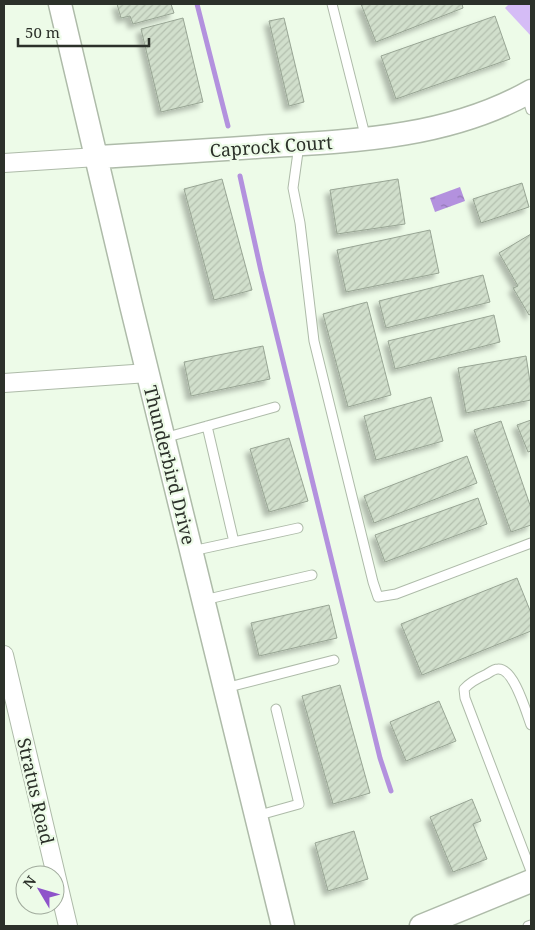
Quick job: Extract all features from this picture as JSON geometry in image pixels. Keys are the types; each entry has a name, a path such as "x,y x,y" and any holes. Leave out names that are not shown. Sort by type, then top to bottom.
{"street":[{"name":"Thunderbird Drive","path":"60,4 283,926"},
{"name":"Caprock Court","path":"4,163 366,140 409,134 445,126 529,98"},
{"path":"4,383 148,373"},
{"name":"Stratus Road","path":"4,655 68,926"},
{"path":"421,926 453,916 531,881"}],"lane":[{"path":"332,4 366,140"},
{"path":"299,144 293,188 300,223 314,341 372,582 378,597 396,594 531,543"},
{"path":"164,438 275,408"},
{"path":"207,426 234,542"},
{"path":"192,551 298,528"},
{"path":"204,600 312,575"},
{"path":"225,688 334,660"},
{"path":"531,725 518,689 508,672 497,669 468,684 464,689 469,707 531,871"},
{"path":"256,816 299,804 276,709"}],"shaded area":[{"path":"509,4 531,4 531,36 505,8"}],"water":[{"path":"460,187 465,201 435,212 430,198"}],"building":[{"path":"117,4 171,4 174,13 133,24 130,16 121,18"},
{"path":"361,4 462,4 463,8 376,42"},
{"path":"495,16 510,59 396,99 381,56"},
{"path":"183,18 203,102 161,112 141,29"},
{"path":"284,18 304,102 289,106 269,21"},
{"path":"222,179 252,290 214,300 184,189"},
{"path":"398,179 405,224 337,234 330,190"},
{"path":"522,183 529,207 481,223 473,199"},
{"path":"430,230 439,273 346,292 337,250"},
{"path":"531,234 531,314 529,315 513,288 518,286 499,253"},
{"path":"483,275 490,302 386,328 379,301"},
{"path":"367,302 391,395 348,407 323,314"},
{"path":"494,315 500,342 395,369 388,341"},
{"path":"263,346 270,379 191,396 184,362"},
{"path":"526,356 531,400 466,413 458,368"},
{"path":"431,397 443,441 376,460 364,416"},
{"path":"531,420 531,451 528,452 517,425"},
{"path":"501,421 531,508 531,525 511,532 474,430"},
{"path":"289,438 308,501 269,512 250,449"},
{"path":"467,456 477,483 374,523 364,496"},
{"path":"478,498 487,524 385,562 375,535"},
{"path":"517,578 531,613 531,631 422,675 401,624"},
{"path":"329,605 337,638 259,656 251,623"},
{"path":"340,685 370,793 333,804 302,696"},
{"path":"439,701 456,741 406,761 390,722"},
{"path":"472,799 481,821 473,824 487,859 453,872 430,817"},
{"path":"354,831 368,879 328,891 315,843"}],"waterway":[{"path":"197,4 228,126"},
{"path":"240,176 261,271 380,758 391,791"}]}
